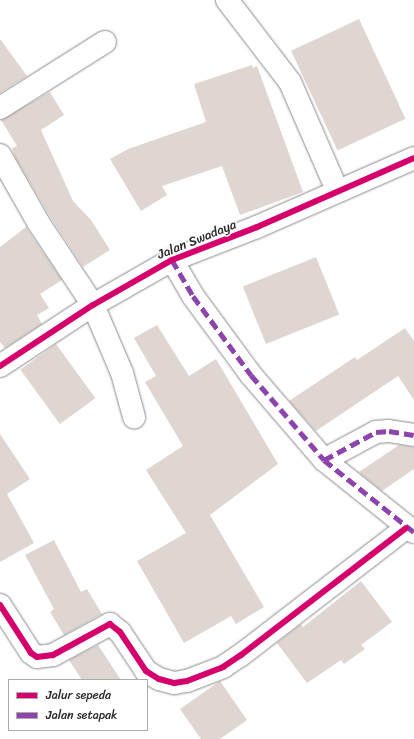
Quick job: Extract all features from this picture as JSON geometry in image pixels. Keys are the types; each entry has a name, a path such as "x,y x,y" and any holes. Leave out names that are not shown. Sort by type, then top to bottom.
{"street":[{"path":"227,0 290,82 337,190"},
{"path":"0,108 105,42"},
{"path":"0,155 38,222 93,305 122,373 134,417"},
{"name":"Jalan Swadaya","path":"0,366 93,305 172,260 257,227 337,190 414,158"},
{"path":"0,605 30,652 37,657 53,655 110,624 120,632 146,671 159,679 174,683 187,681 223,667 242,655 410,530 324,460 251,374 193,296 172,260"},
{"path":"324,460 376,432 389,431 414,435"}],"building":[{"path":"359,19 405,119 338,150 291,51"},
{"path":"0,39 27,76 0,93"},
{"path":"252,65 253,68 257,66 303,192 240,215 222,166 162,186 167,195 141,211 110,159 128,149 206,122 194,84"},
{"path":"50,92 64,115 41,130 73,201 91,220 110,250 83,267 49,215 15,157 12,148 17,146 1,120"},
{"path":"26,227 62,280 40,294 49,308 37,315 42,324 5,348 0,342 0,247"},
{"path":"316,257 339,314 266,344 243,287"},
{"path":"157,325 189,376 216,359 278,464 210,515 264,607 236,624 231,616 184,643 137,561 186,533 146,470 183,446 145,382 156,376 134,338"},
{"path":"405,328 414,341 414,400 398,376 316,431 289,401 355,357 357,360"},
{"path":"56,344 95,398 60,424 20,370"},
{"path":"0,434 30,479 7,494 34,543 0,562"},
{"path":"399,445 414,447 414,469 382,491 359,472"},
{"path":"54,540 81,592 87,589 102,614 64,635 50,612 54,609 25,555"},
{"path":"361,581 392,622 361,645 365,649 344,664 341,660 307,683 277,643 301,624 303,627"},
{"path":"98,645 120,679 81,679 69,660"},
{"path":"220,681 247,720 220,739 201,739 180,709"}],"marked path":[{"path":"172,260 193,296 251,375 324,460 414,532"},
{"path":"324,460 376,432 389,431 414,435"}],"cycle path":[{"path":"0,366 93,305 172,260 257,227 414,158"},
{"path":"0,605 31,653 37,657 53,655 110,624 120,632 146,671 159,679 174,683 187,681 223,667 241,655 406,528"}]}
